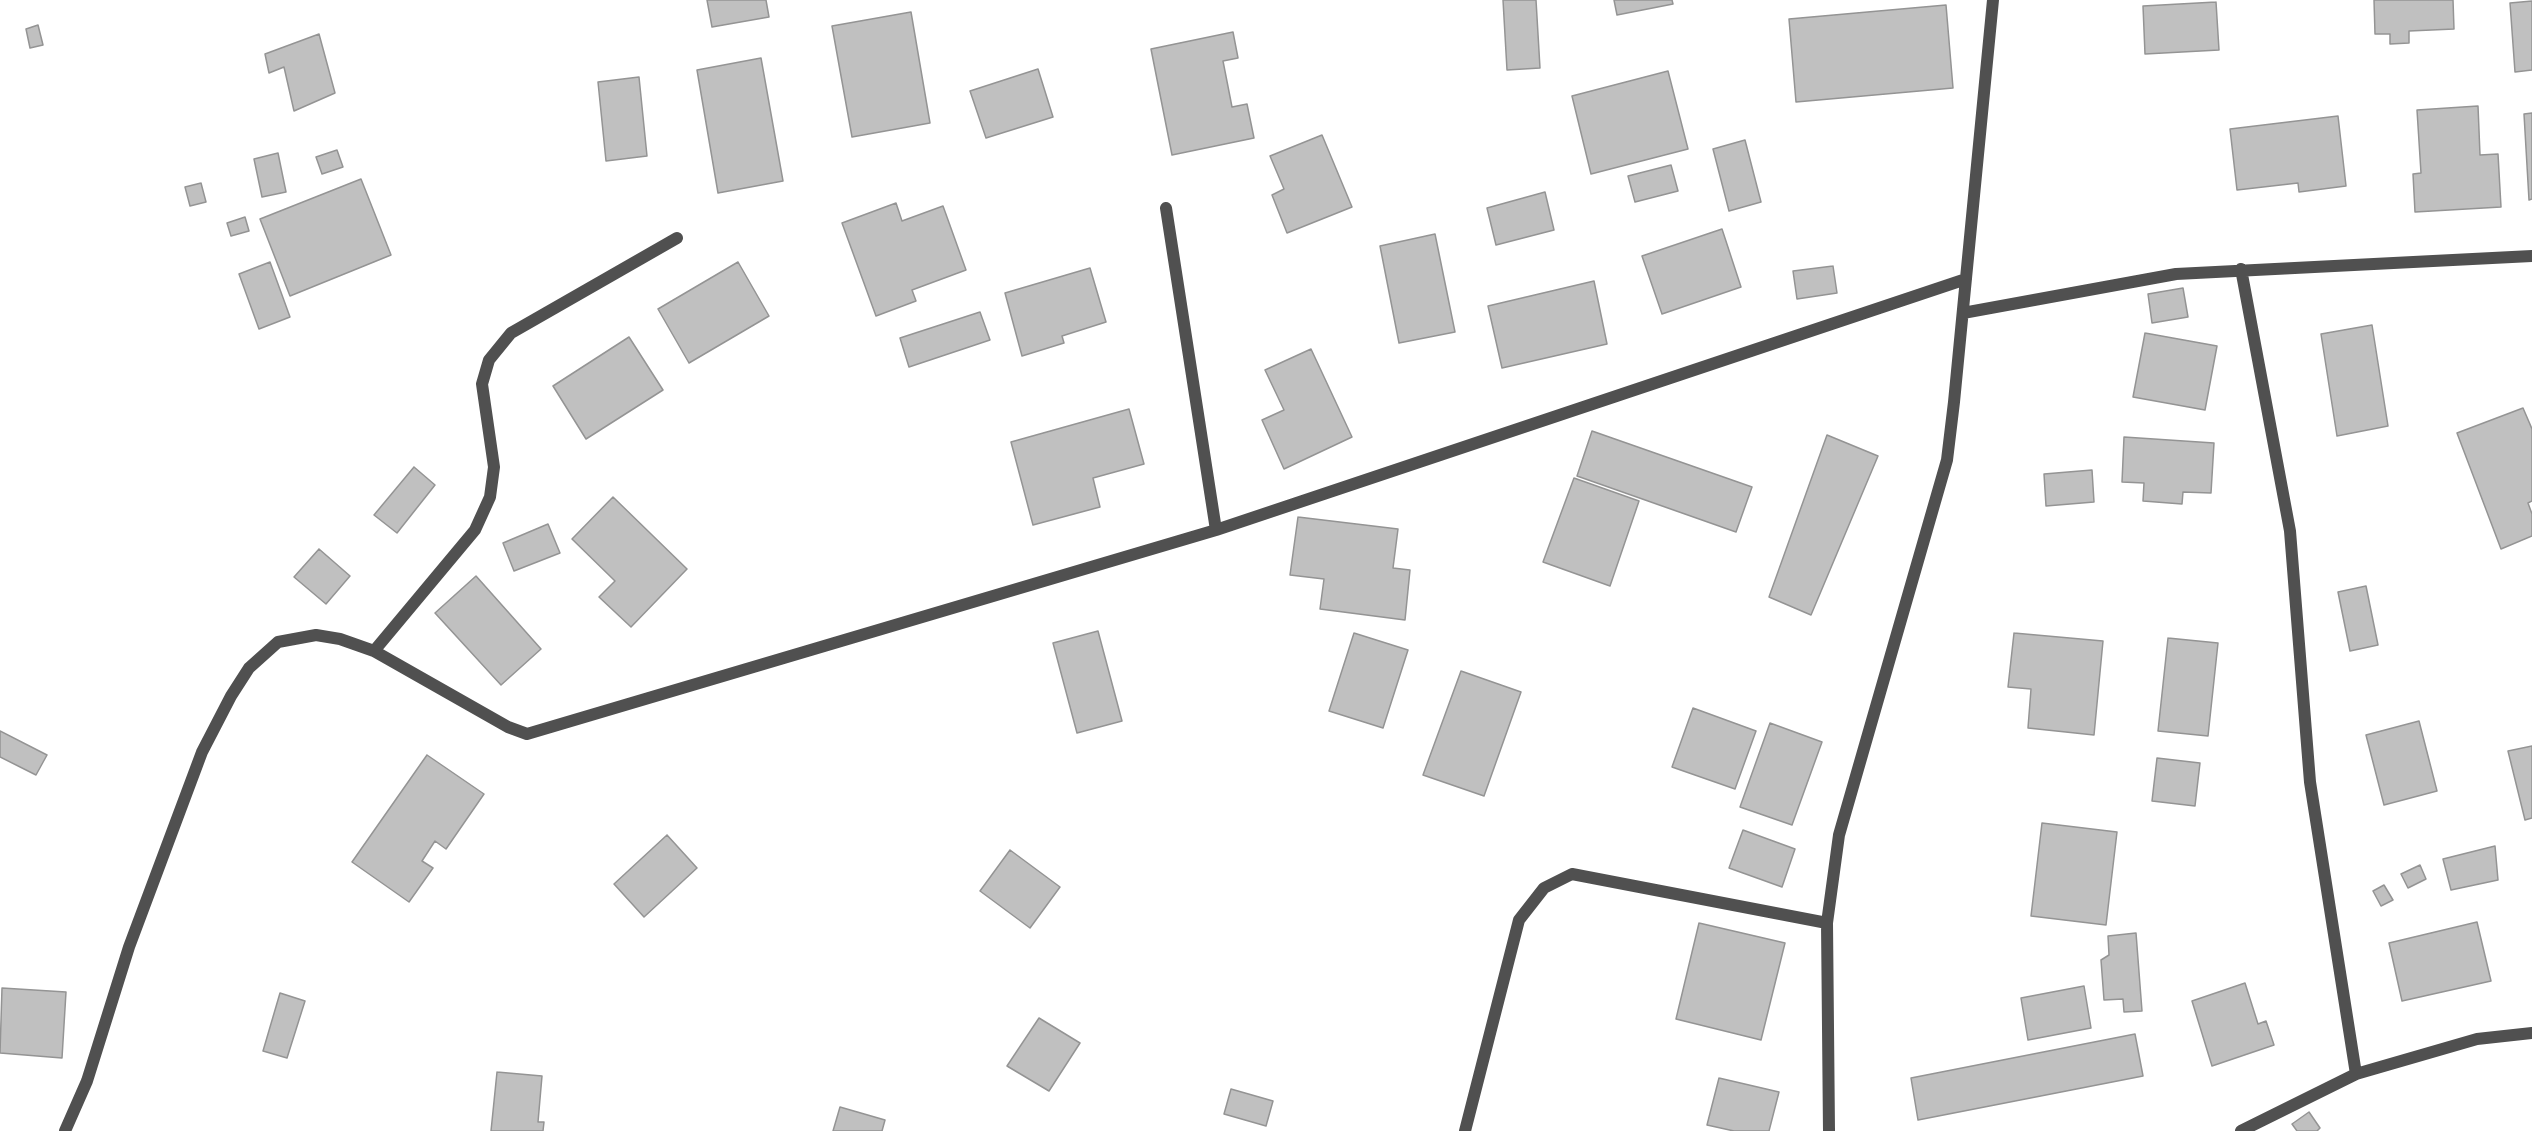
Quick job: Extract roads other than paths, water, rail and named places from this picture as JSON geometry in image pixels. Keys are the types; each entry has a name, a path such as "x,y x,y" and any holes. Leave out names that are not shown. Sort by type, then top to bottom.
{"street":[{"path":"1829,1131 1827,923 1839,835 1947,460 1993,0"},
{"path":"1166,207 1216,530"},
{"path":"374,651 475,530 490,497 494,467 482,384 489,360 511,333 677,237"},
{"path":"1963,313 2176,274 2241,269 2531,259"},
{"path":"2241,269 2290,531 2310,782 2356,1074"},
{"path":"65,1131 87,1081 129,946 202,752 231,696 249,668 279,642 316,635 340,639 374,651 508,727 526,734 1216,530 1966,279"},
{"path":"1465,1131 1520,920 1544,888 1572,874 1827,923"},
{"path":"2241,1131 2356,1074 2477,1039 2532,1033"}]}
